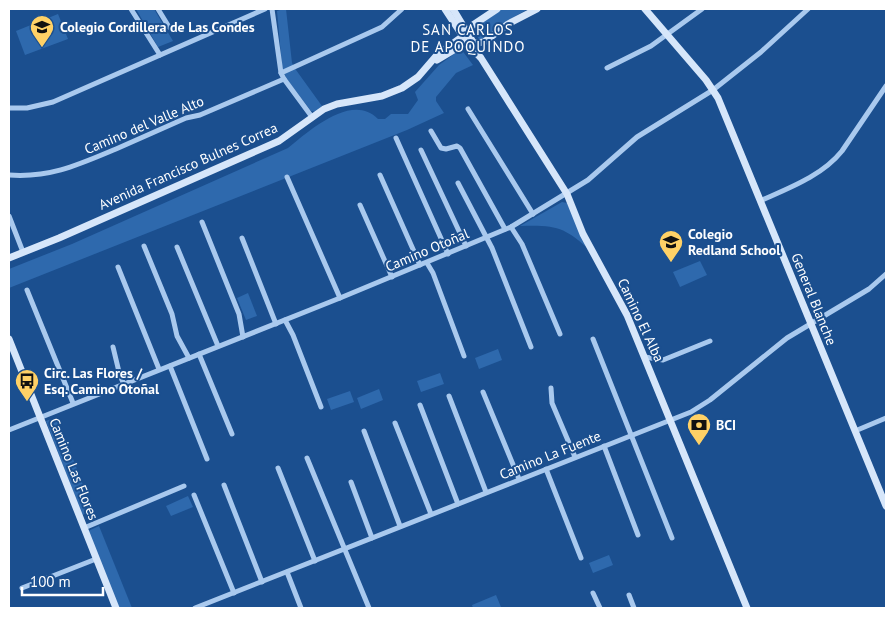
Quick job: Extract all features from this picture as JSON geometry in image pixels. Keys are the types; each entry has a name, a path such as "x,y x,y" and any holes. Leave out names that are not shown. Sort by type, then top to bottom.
{"main road":[{"name":"Camino El Alba","path":"445,9 465,33"},
{"name":"Camino El Alba","path":"453,9 471,43 567,194 583,234 620,299 747,608"},
{"name":"Avenida Francisco Bulnes Correa","path":"426,68 437,55 497,9"},
{"name":"Avenida Francisco Bulnes Correa","path":"9,258 279,141 293,133 312,117 337,104 391,93 410,82 448,53 471,43 484,42 508,24 537,9"},
{"name":"General Blanche","path":"645,9 713,90 886,506"},
{"name":"Camino Las Flores","path":"9,339 116,608"}],"street":[{"path":"131,9 160,55"},
{"path":"158,9 169,28"},
{"path":"9,108 27,108 54,102 265,9"},
{"path":"272,9 281,73 312,117"},
{"path":"281,73 382,27 402,9"},
{"path":"608,68 651,46 702,9"},
{"name":"Camino Otoñal","path":"9,430 427,263 508,228 567,194 592,177 637,137 713,90 761,52 808,9"},
{"name":"Camino del Valle Alto","path":"9,175 36,176 74,167 186,118 284,79"},
{"path":"760,201 816,174 834,161 886,86"},
{"path":"468,109 533,214"},
{"path":"431,131 441,148 446,149 457,146 460,148 508,228 522,244 560,334"},
{"path":"396,138 448,254"},
{"path":"421,150 466,246"},
{"path":"380,175 420,265"},
{"path":"287,177 340,298"},
{"path":"458,183 487,237 531,347"},
{"path":"360,205 392,277"},
{"path":"9,216 23,252"},
{"path":"202,222 239,314 243,337"},
{"path":"242,238 276,324"},
{"path":"144,246 172,314 177,336 189,358"},
{"path":"178,247 218,346"},
{"path":"427,263 433,273 464,356"},
{"path":"118,267 159,369"},
{"name":"Camino La Fuente","path":"195,608 671,420 710,400 772,349 874,285 886,274"},
{"path":"27,290 72,404"},
{"path":"285,320 293,335 321,406"},
{"path":"593,339 672,538"},
{"path":"645,356 663,360 710,341"},
{"path":"112,347 124,384"},
{"path":"199,354 232,434"},
{"path":"170,366 207,459"},
{"path":"551,388 552,403 575,457"},
{"path":"483,392 519,479"},
{"path":"449,396 486,492"},
{"path":"420,406 458,504"},
{"path":"855,431 886,418"},
{"path":"394,423 430,514"},
{"path":"364,431 400,526"},
{"path":"604,446 638,535"},
{"path":"307,458 369,608"},
{"path":"278,468 315,561"},
{"path":"546,469 581,558"},
{"path":"351,482 372,538"},
{"path":"224,485 262,582"},
{"path":"84,528 184,486"},
{"path":"194,495 234,593"},
{"path":"22,588 96,559"},
{"path":"287,572 301,608"},
{"path":"593,592 600,608"},
{"path":"629,595 634,608"}],"shaded area":[{"path":"136,9 154,9 173,41 158,47"},
{"path":"286,9 292,63 322,106 316,112 311,111 286,78 282,66 277,11"},
{"path":"502,9 528,9 505,22 482,39 479,39 474,32 475,28"},
{"path":"58,14 68,39 25,55 16,31"},
{"path":"461,49 473,65 456,73 436,97 436,101 444,113 407,130 9,288 9,269 72,244 288,148 307,132 331,117 356,110 368,112 378,119 385,119 391,114 408,114 418,100 415,92 439,65"},
{"path":"562,202 567,203 592,252 574,237 560,229 543,226 520,226"},
{"path":"700,261 707,275 680,287 673,272"},
{"path":"248,293 257,316 246,320 237,298"},
{"path":"498,349 502,360 479,369 475,358"},
{"path":"440,373 444,384 421,392 417,381"},
{"path":"379,389 383,400 361,409 357,398"},
{"path":"350,391 354,402 331,410 327,399"},
{"path":"57,417 93,511 82,515 46,421"},
{"path":"188,496 193,507 171,516 166,506"},
{"path":"99,526 132,608 119,608 88,531"},
{"path":"609,555 613,565 593,573 589,563"},
{"path":"496,595 501,607 473,608 472,605"}],"place":[{"name":"Colegio Cordillera de Las Condes","path":"42,48"},
{"name":"Colegio Redland School","path":"671,263"},
{"name":"Circ. Las Flores / Esq. Camino Otoñal","path":"27,402"},
{"name":"BCI","path":"699,446"}],"district":[{"name":"SAN CARLOS DE APOQUINDO","path":"468,38"}]}
